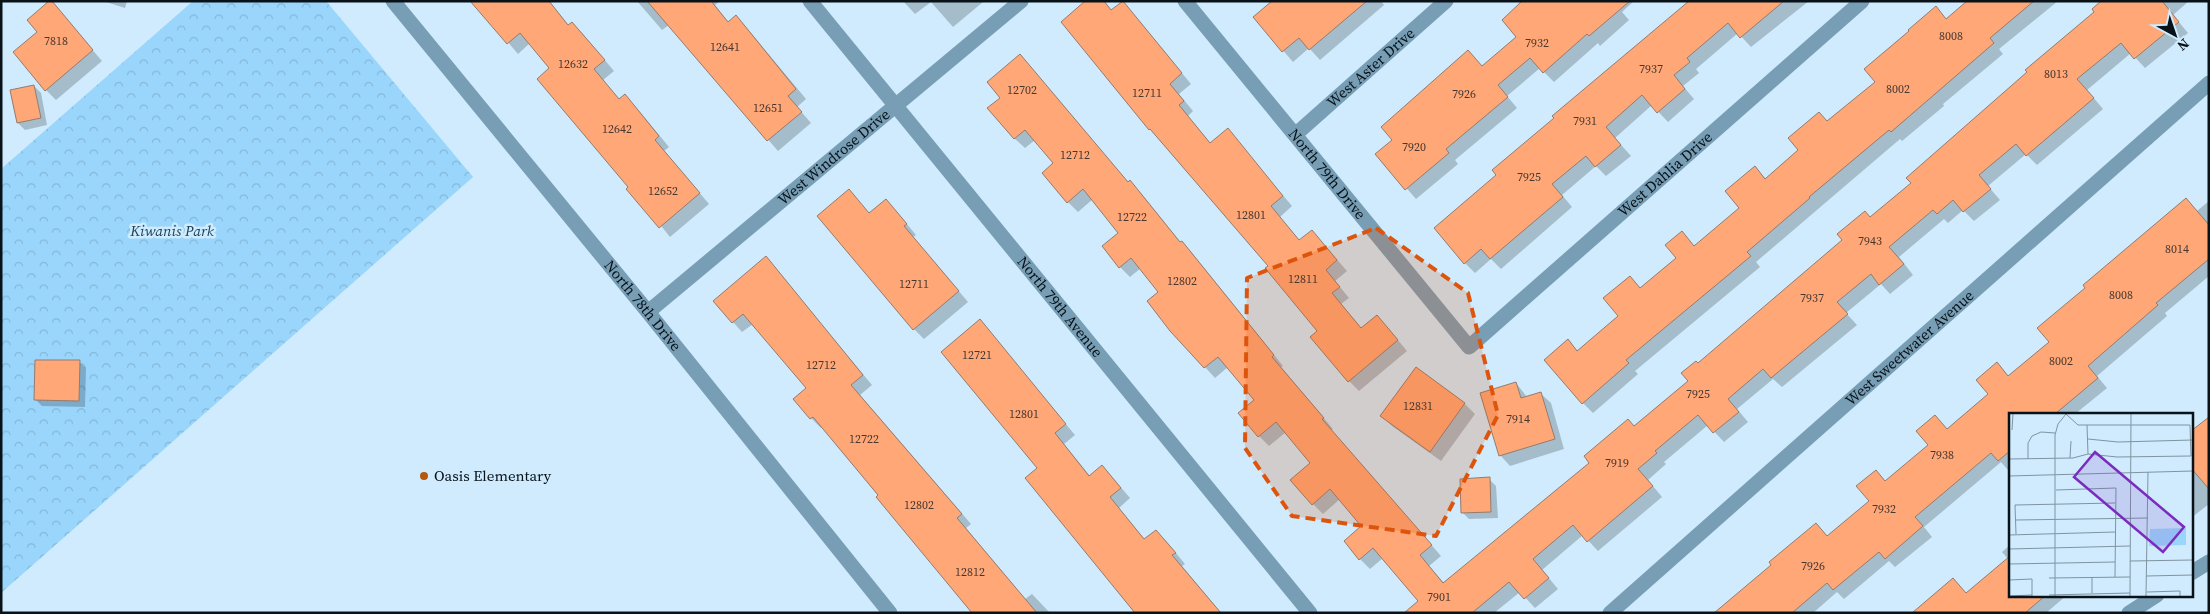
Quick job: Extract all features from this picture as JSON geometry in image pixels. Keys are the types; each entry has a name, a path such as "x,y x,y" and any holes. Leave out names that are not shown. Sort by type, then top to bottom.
{"street":[{"name":"North 78th Drive","path":"392,1 648,312 890,613"},
{"name":"North 79th Avenue","path":"810,1 1310,613"},
{"name":"West Windrose Drive","path":"648,312 1021,1"},
{"name":"North 79th Drive","path":"1185,1 1469,347"},
{"name":"West Aster Drive","path":"1296,134 1446,1"},
{"name":"West Dahlia Drive","path":"1469,347 1862,1"},
{"name":"West Sweetwater Avenue","path":"1610,613 2209,83"},
{"path":"2192,573 2209,562"},
{"path":"2129,613 2155,596"}],"highlighted area":[{"path":"1376,228 1468,293 1498,415 1436,536 1292,516 1245,448 1247,278"}],"green space":[{"name":"Kiwanis Park","path":"193,1 326,1 473,177 1,593 1,169"}],"building":[{"path":"49,1 52,1 93,50 45,91 13,52 37,32 27,20"},
{"path":"470,1 549,1 568,25 572,22 605,60 594,69 619,99 625,94 659,136 655,140 700,193 659,228 626,189 628,187 537,79 549,68 520,33 507,44"},
{"path":"647,1 711,1 728,22 736,15 796,89 788,96 802,112 767,141"},
{"path":"1085,1 1104,1 1111,10 1123,1 1182,73 1170,84 1184,101 1179,105 1210,143 1228,128 1283,196 1271,206 1299,240 1312,230 1337,260 1326,270 1340,287 1332,293 1361,328 1377,315 1398,340 1348,382 1310,337 1317,331 1265,268 1268,266 1149,130 1061,22"},
{"path":"1272,1 1367,1 1309,50 1299,38 1282,52 1253,17"},
{"path":"1522,1 1630,1 1589,36 1587,34 1543,73 1530,58 1498,85 1508,97 1446,149 1449,153 1405,190 1375,154 1392,140 1381,127 1468,50 1482,66 1516,37 1502,20"},
{"path":"1689,1 1784,1 1740,38 1728,23 1687,58 1690,62 1674,75 1685,89 1657,113 1642,95 1606,127 1621,145 1595,167 1586,156 1552,184 1563,197 1490,259 1481,249 1464,264 1434,228 1496,175 1492,170 1554,118 1552,116"},
{"path":"1967,1 2034,1 1990,38 1994,43 1891,132 1889,130 1809,197 1747,252 1751,256 1626,360 1629,363 1582,404 1544,360 1568,339 1577,351 1618,316 1603,298 1630,276 1640,288 1676,258 1665,245 1682,231 1694,246 1739,208 1725,191 1755,166 1765,179 1798,150 1788,138 1819,112 1827,121 1875,82 1864,69 1908,30 1936,6 1946,19"},
{"path":"2101,1 2162,1 2179,22 2134,59 2121,43 2077,79 2094,98 2026,156 2016,144 1979,175 1991,189 1963,212 1953,200 1937,214 1933,210 1889,247 1904,264 1879,285 1871,274 1837,302 1848,314 1771,378 1763,369 1728,399 1739,412 1713,433 1698,415 1655,451 1657,453 1638,469 1653,486 1587,542 1573,525 1533,559 1549,578 1524,599 1509,582 1472,613 1404,613 1418,601 1373,548 1359,560 1344,541 1361,526 1330,489 1312,505 1290,480 1310,463 1276,422 1258,437 1238,413 1254,400 1218,357 1204,368 1170,331 1147,301 1158,292 1131,258 1119,268 1102,246 1118,233 1083,189 1067,203 1042,173 1053,163 1025,130 1014,139 987,108 1000,98 987,82 1020,54 1128,182 1130,180 1180,242 1182,241 1274,355 1272,357 1324,418 1322,419 1432,545 1420,555 1443,583 1589,463 1584,456 1628,419 1634,426 1688,381 1681,373 1696,361 1698,363 1842,240 1837,234 1865,211 1870,217 1911,183 1906,178 2027,72 2025,70 2094,12 2092,9"},
{"path":"34,85 41,118 17,123 10,90"},
{"path":"849,189 869,213 886,199 907,224 904,226 959,291 913,330 817,216"},
{"path":"2186,198 2209,225 2209,259 2156,303 2158,305 2088,366 2098,378 2056,413 2009,413 2009,452 1998,461 1991,453 1915,517 1923,526 1885,559 1879,552 1833,590 1827,583 1792,613 1714,613 1771,565 1769,562 1816,523 1827,536 1869,501 1856,486 1876,470 1885,481 1928,445 1916,431 1935,415 1947,429 1988,394 1976,380 1997,362 2008,376 2049,342 2037,328 2085,288 2083,285"},
{"path":"766,256 863,375 851,385 962,514 957,518 1037,613 972,613 813,417 810,419 793,399 806,388 743,314 732,323 713,301"},
{"path":"980,319 1066,424 1055,433 1089,476 1102,465 1121,488 1110,497 1144,539 1156,530 1176,553 1172,555 1221,613 1135,613 1025,478 1037,468 941,352"},
{"path":"35,360 80,360 79,401 34,400"},
{"path":"1416,367 1465,403 1430,452 1380,416"},
{"path":"1516,382 1521,398 1541,392 1555,439 1499,456 1480,393"},
{"path":"2209,417 2209,489 2192,469 2192,430"},
{"path":"1490,477 1491,512 1461,513 1460,479"},
{"path":"2009,557 2009,596 2045,596 2025,613 1912,613 1953,578 1966,593"}],"place":[{"name":"Oasis Elementary","path":"424,476"}]}
